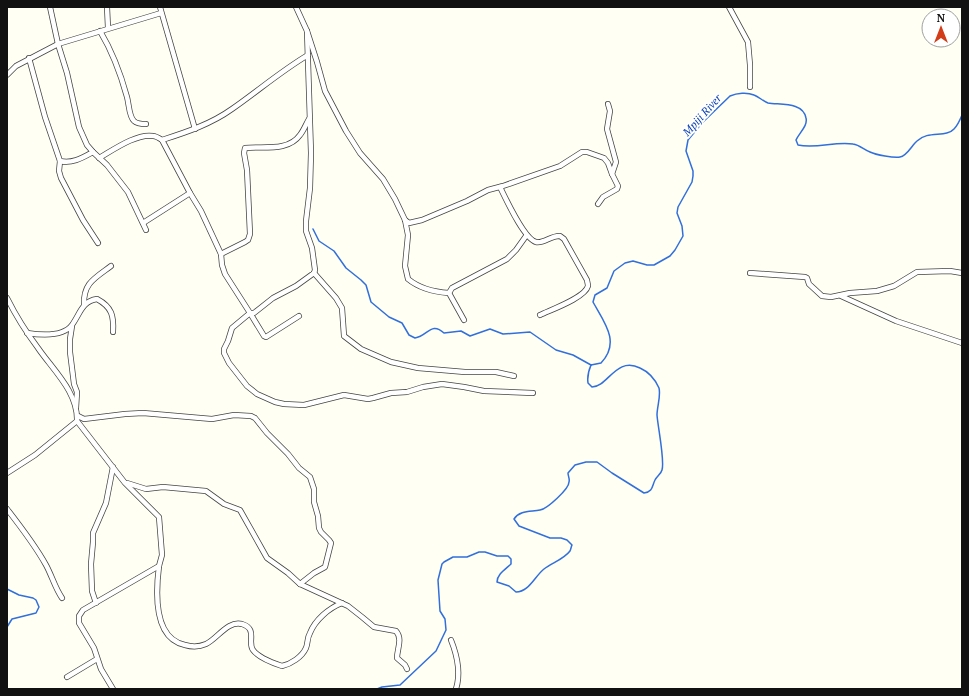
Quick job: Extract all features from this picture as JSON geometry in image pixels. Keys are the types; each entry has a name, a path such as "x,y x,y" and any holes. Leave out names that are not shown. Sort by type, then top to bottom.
{"street":[{"path":"50,7 79,127 87,145 107,165 128,192 146,230"},
{"path":"107,7 108,28"},
{"path":"160,7 195,129"},
{"path":"296,7 307,31 325,91 346,131 360,153 383,179 405,220 408,235 405,266 408,279 436,292 449,293"},
{"path":"728,7 748,42 750,87"},
{"path":"7,75 16,66 29,58 58,44 161,13"},
{"path":"100,31 121,76 133,121 146,124"},
{"path":"307,31 311,153 310,188 306,231 312,248 315,270 314,273 336,298 342,308 344,336 361,349 391,362 418,368 465,372 496,372 514,376"},
{"path":"162,140 195,129 231,109 289,66 308,55"},
{"path":"29,58 45,117 60,161 61,178 83,220 98,243"},
{"path":"608,104 610,111 607,129 616,162 612,174"},
{"path":"222,254 248,240 250,234 247,170 244,153 245,148 282,147 289,145 300,136 309,118"},
{"path":"99,158 139,137 154,136 162,140 190,194 201,211 222,254 222,265 225,274 264,336 266,337 299,316"},
{"path":"60,161 71,162 83,158 93,152"},
{"path":"405,220 410,223 422,220 468,201 488,190 560,166 582,152 587,152 604,158 608,163 618,186 617,189 603,197 598,204"},
{"path":"500,187 526,236 534,242 560,236 564,240 588,283 585,291 580,296 540,315"},
{"path":"143,224 190,194"},
{"path":"449,293 452,288 507,259 516,250 526,236"},
{"path":"84,305 84,299 89,283 111,266"},
{"path":"750,273 805,277 807,278 809,284 822,296 830,297 850,293 877,291 894,286 917,272 950,271 962,273"},
{"path":"314,273 296,286 273,298 254,313 250,313 232,328 224,349 224,353 229,363 247,386 257,394 275,402 304,405 344,395 368,399 391,393 407,392 423,387 442,384 484,392 533,393"},
{"path":"449,293 464,320"},
{"path":"841,296 896,321 962,343"},
{"path":"7,298 27,333 65,383 76,408"},
{"path":"113,332 113,314 101,301 97,299 92,299 84,305 72,326 70,352 74,384 77,392 77,418 125,483 156,512 158,517 162,555 159,566 157,586 158,613 165,632 172,639 184,645 202,646 207,644 227,628 235,624 243,624 251,632 251,646 253,651 267,660 282,666 291,663 300,657 306,649 310,632 315,625 323,615 342,603"},
{"path":"27,333 38,335 61,333 72,326"},
{"path":"7,473 34,455 77,418 88,419 143,413 198,419 212,419 234,415 251,416 255,418 299,468 310,477 314,488 314,502 318,516 319,528 331,543 325,566 300,584"},
{"path":"96,603 92,591 91,564 93,533 106,503 113,467"},
{"path":"125,483 146,489 163,487 181,490 206,491 224,504 240,510 267,558 288,573 300,584 330,599 342,603 374,627 396,631 399,639 397,658 405,665 407,669"},
{"path":"7,509 46,564 62,598"},
{"path":"113,689 97,659 94,648 78,620 80,613 159,566"},
{"path":"451,640 456,654 459,680 456,689"},
{"path":"67,677 97,659"}],"waterway":[{"name":"Mpiji River","path":"591,365 601,363 607,355 610,347 609,332 593,302 595,295 607,288 614,271 625,263 633,261 647,265 654,265 670,256 675,250 683,236 682,226 677,213 678,207 692,182 693,176 693,171 686,151 688,140 702,123 730,96 748,93 768,103 791,105 801,109 806,118 806,124 796,140 798,145 812,146 846,143 858,145 873,153 894,157 905,155 921,138 951,132 957,126 962,115"},
{"path":"313,229 319,241 334,251 346,268 366,285 371,302 389,317 402,323 409,335 415,338 436,328 444,333 461,331 470,336 490,329 503,334 530,332 556,350 573,355 591,365"},
{"path":"377,689 400,685 436,651 446,630 445,619 440,611 438,580 442,564 444,562 453,557 467,557 479,552 485,552 497,556 508,556 511,559 511,564 500,574 497,582 509,586 516,592 528,587 544,569 561,559 570,551 572,545 567,540 561,538 550,538 519,526 514,519 519,514 543,509 557,498 568,485 568,473 575,465 586,462 597,462 644,493 652,488 663,466 657,415 660,394 659,388 651,376 640,368 632,365 618,369 598,386 592,387 588,383 588,374 591,365"},
{"path":"7,589 19,595 33,598 36,600 39,607 36,613 12,619 7,627"}]}
